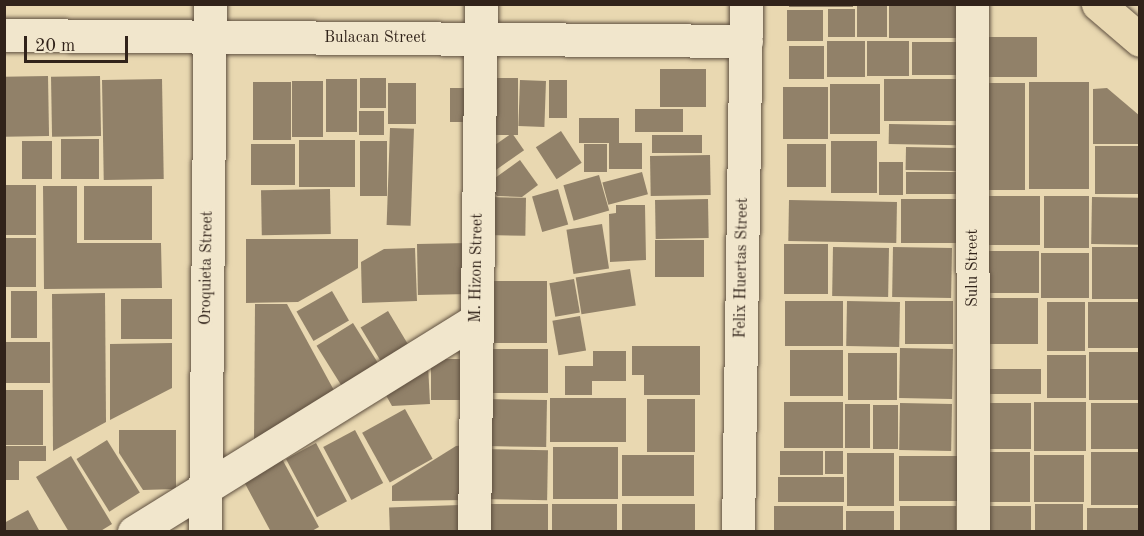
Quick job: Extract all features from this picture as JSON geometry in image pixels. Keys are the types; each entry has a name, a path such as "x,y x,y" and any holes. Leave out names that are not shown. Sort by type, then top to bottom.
{"main road":[{"path":"1098,4 1140,40"}],"street":[{"name":"M. Hizon Street","path":"474,531 480,4"},
{"name":"Felix Huertas Street","path":"738,531 746,4"},
{"name":"Sulu Street","path":"972,4 973,531"},
{"name":"Bulacan Street","path":"4,35 210,20 480,38 746,41"},
{"name":"Oroquieta Street","path":"205,531 210,20"},
{"path":"134,531 476,320"}],"building":[{"path":"789,4 853,4 853,7 789,7"},
{"path":"857,4 887,4 887,37 857,37"},
{"path":"889,4 956,4 956,38 889,38"},
{"path":"828,9 855,9 855,37 828,37"},
{"path":"787,10 823,10 823,41 787,41"},
{"path":"978,37 1037,37 1037,77 978,77"},
{"path":"827,41 865,41 865,77 827,77"},
{"path":"867,41 909,41 909,76 867,76"},
{"path":"912,42 961,42 961,75 912,75"},
{"path":"789,46 824,46 824,79 789,79"},
{"path":"660,69 706,69 706,107 660,107"},
{"path":"48,76 49,136 5,137 4,77"},
{"path":"100,76 101,136 52,137 51,77"},
{"path":"360,78 386,78 386,108 360,108"},
{"path":"481,78 518,78 518,135 481,135"},
{"path":"162,79 164,179 104,180 102,80"},
{"path":"326,79 357,79 357,132 326,132"},
{"path":"884,79 957,79 957,121 884,121"},
{"path":"520,80 546,81 544,127 518,126"},
{"path":"549,80 567,80 567,118 549,118"},
{"path":"292,81 323,81 323,137 292,137"},
{"path":"253,82 291,82 291,140 253,140"},
{"path":"1029,82 1089,82 1089,189 1029,189"},
{"path":"388,83 416,83 416,124 388,124"},
{"path":"973,83 1025,83 1025,190 973,190"},
{"path":"830,84 880,84 880,134 830,134"},
{"path":"783,87 828,87 828,139 783,139"},
{"path":"450,88 471,88 471,122 450,122"},
{"path":"1107,88 1140,116 1140,144 1093,144 1093,89"},
{"path":"635,109 683,109 683,132 635,132"},
{"path":"359,111 384,111 384,135 359,135"},
{"path":"579,118 619,118 619,143 579,143"},
{"path":"889,124 958,125 958,145 889,144"},
{"path":"390,128 414,129 411,226 387,225"},
{"path":"561,131 582,163 557,179 536,147"},
{"path":"512,133 524,150 491,173 479,156"},
{"path":"652,135 702,135 702,153 652,153"},
{"path":"61,139 99,139 99,179 61,179"},
{"path":"299,140 355,140 355,187 299,187"},
{"path":"22,141 52,141 52,179 22,179"},
{"path":"360,141 387,141 387,196 360,196"},
{"path":"831,141 877,141 877,193 831,193"},
{"path":"609,143 642,143 642,169 609,169"},
{"path":"251,144 295,144 295,185 251,185"},
{"path":"584,144 607,144 607,172 584,172"},
{"path":"787,144 826,144 826,187 787,187"},
{"path":"1095,146 1140,146 1140,194 1095,194"},
{"path":"906,147 958,148 958,171 906,170"},
{"path":"710,155 711,195 651,196 650,156"},
{"path":"520,160 538,185 522,197 497,196 488,183"},
{"path":"879,162 903,162 903,195 879,195"},
{"path":"642,172 648,194 608,205 602,183"},
{"path":"906,172 959,172 959,194 906,194"},
{"path":"599,175 609,211 574,221 563,185"},
{"path":"4,185 36,185 36,235 4,235"},
{"path":"43,186 77,186 77,243 161,243 162,288 44,289"},
{"path":"84,186 152,186 152,240 84,240"},
{"path":"330,189 331,234 262,235 261,190"},
{"path":"558,189 568,225 542,232 532,196"},
{"path":"983,196 1040,196 1040,245 983,245"},
{"path":"1044,196 1089,196 1089,248 1044,248"},
{"path":"485,197 526,198 525,236 484,235"},
{"path":"1092,197 1140,198 1139,245 1091,244"},
{"path":"708,199 709,238 656,239 655,200"},
{"path":"901,199 958,199 958,243 901,243"},
{"path":"789,200 897,202 896,243 788,241"},
{"path":"616,205 645,205 646,260 610,262 609,214 616,213"},
{"path":"602,224 609,268 573,274 566,230"},
{"path":"4,238 36,238 36,287 4,287"},
{"path":"246,239 358,239 358,268 298,302 246,303"},
{"path":"655,240 704,240 704,277 655,277"},
{"path":"469,243 470,294 418,295 417,244"},
{"path":"784,244 828,244 828,294 784,294"},
{"path":"833,247 889,248 888,297 832,296"},
{"path":"893,247 952,248 951,298 892,297"},
{"path":"1092,247 1140,247 1140,299 1092,299"},
{"path":"415,248 417,301 362,303 361,262 384,249"},
{"path":"977,251 1039,251 1039,293 977,293"},
{"path":"1041,253 1089,253 1089,298 1041,298"},
{"path":"630,269 636,306 581,314 576,278"},
{"path":"574,279 580,312 555,317 549,283"},
{"path":"490,281 547,281 547,343 490,343"},
{"path":"11,291 37,291 37,338 11,338"},
{"path":"332,291 349,320 313,341 296,312"},
{"path":"105,293 106,422 53,451 52,294"},
{"path":"980,298 1038,298 1038,344 980,344"},
{"path":"121,299 172,299 172,339 121,339"},
{"path":"785,301 843,301 843,346 785,346"},
{"path":"847,301 900,302 899,347 846,346"},
{"path":"905,301 953,301 953,344 905,344"},
{"path":"1047,302 1085,302 1085,351 1047,351"},
{"path":"1088,302 1140,302 1140,348 1088,348"},
{"path":"255,304 287,304 336,394 254,442"},
{"path":"388,311 410,347 382,363 361,327"},
{"path":"580,316 586,350 559,355 552,321"},
{"path":"353,323 379,365 342,387 317,346"},
{"path":"5,342 50,342 50,383 5,383"},
{"path":"172,343 172,388 110,420 110,344"},
{"path":"632,346 700,346 700,395 644,395 644,375 632,375"},
{"path":"900,348 953,349 952,399 899,398"},
{"path":"485,349 548,349 548,393 485,393"},
{"path":"790,350 843,350 843,396 790,396"},
{"path":"593,351 626,351 626,381 592,381 592,395 565,395 565,366 593,366"},
{"path":"1089,352 1140,352 1140,400 1089,400"},
{"path":"848,353 897,353 897,400 848,400"},
{"path":"1047,355 1086,355 1086,398 1047,398"},
{"path":"431,359 463,359 463,400 431,400"},
{"path":"428,364 430,404 392,406 383,390"},
{"path":"976,369 1041,369 1041,394 976,394"},
{"path":"4,390 43,390 43,445 4,445"},
{"path":"550,398 626,398 626,442 550,442"},
{"path":"486,399 547,400 546,447 485,446"},
{"path":"647,399 695,399 695,452 647,452"},
{"path":"784,402 843,402 843,448 784,448"},
{"path":"1034,402 1086,402 1086,451 1034,451"},
{"path":"900,403 952,404 951,451 899,450"},
{"path":"977,403 1031,403 1031,449 977,449"},
{"path":"1091,403 1140,403 1140,449 1091,449"},
{"path":"845,404 870,404 870,448 845,448"},
{"path":"873,405 898,405 898,449 873,449"},
{"path":"405,409 433,459 390,483 362,433"},
{"path":"119,430 176,430 176,489 143,490 119,453"},
{"path":"355,430 383,483 351,500 323,447"},
{"path":"107,440 140,493 109,512 76,459"},
{"path":"316,443 347,501 317,517 286,459"},
{"path":"466,445 466,500 392,501 392,486 456,446"},
{"path":"4,446 46,446 46,461 19,461 19,480 4,480"},
{"path":"553,447 618,447 618,499 553,499"},
{"path":"479,449 548,450 547,500 478,499"},
{"path":"780,451 823,451 823,475 780,475"},
{"path":"825,451 843,451 843,474 825,474"},
{"path":"977,452 1030,452 1030,502 977,502"},
{"path":"1091,452 1140,452 1140,505 1091,505"},
{"path":"847,453 894,453 894,506 847,506"},
{"path":"622,455 694,455 694,496 622,496"},
{"path":"1034,455 1084,455 1084,502 1034,502"},
{"path":"71,456 112,524 99,532 69,532 36,477"},
{"path":"899,456 957,456 957,501 899,501"},
{"path":"281,457 319,527 310,532 271,532 242,478"},
{"path":"778,477 844,477 844,502 778,502"},
{"path":"480,504 548,504 548,532 480,532"},
{"path":"552,504 617,504 617,532 552,532"},
{"path":"622,504 695,504 695,532 622,532"},
{"path":"1035,504 1083,504 1083,532 1035,532"},
{"path":"460,505 461,532 390,532 389,507"},
{"path":"774,506 843,506 843,532 774,532"},
{"path":"900,506 956,506 956,532 900,532"},
{"path":"971,506 1031,506 1031,532 971,532"},
{"path":"1087,508 1140,508 1140,532 1087,532"},
{"path":"28,510 40,532 4,532 4,523"},
{"path":"846,511 894,511 894,532 846,532"}]}
